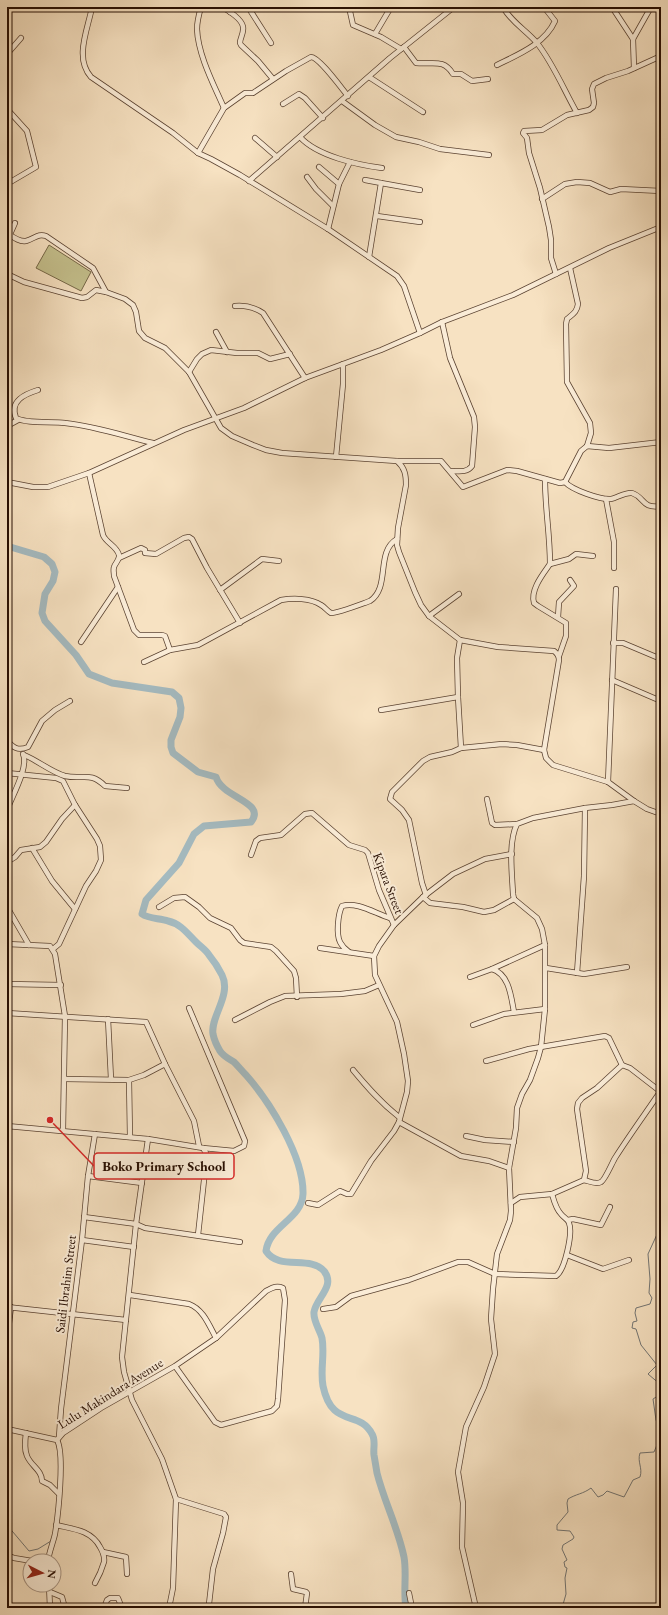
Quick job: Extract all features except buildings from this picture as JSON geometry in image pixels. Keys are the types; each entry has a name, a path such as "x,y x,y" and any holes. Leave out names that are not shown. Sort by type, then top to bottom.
{"street":[{"path":"92,7 83,46 84,64 89,75 104,87 173,133 198,153 249,181 328,229 401,280 420,333"},
{"path":"201,7 197,26 198,38 205,62 224,108"},
{"path":"222,7 230,12 243,26 240,43 241,46 258,61 273,79"},
{"path":"230,12 237,7"},
{"path":"258,7 249,8 271,43"},
{"path":"349,7 353,25 403,48 416,63 444,64 451,69 454,74 460,74 472,81 488,79"},
{"path":"375,34 391,7"},
{"path":"249,181 403,48 454,7"},
{"path":"503,7 508,16 537,42 577,113"},
{"path":"497,65 520,54 537,42 551,29 554,21 544,7"},
{"path":"612,7 633,39 634,68"},
{"path":"633,39 651,7"},
{"path":"7,54 21,38"},
{"path":"556,274 551,258 551,240 542,199 529,153 527,138 523,133 524,131 542,130 567,115 589,110 593,106 594,101 592,88 594,84 661,56"},
{"path":"198,153 224,108 245,93 253,93 273,79 314,57 333,76 348,96"},
{"path":"369,78 423,112"},
{"path":"283,104 299,94 305,98 323,118"},
{"path":"342,101 375,125 396,137 419,142 433,148 489,155"},
{"path":"7,109 27,131 36,167 7,184"},
{"path":"300,137 310,146 350,162 382,168"},
{"path":"255,138 277,157"},
{"path":"328,229 339,184 350,162"},
{"path":"320,167 339,184"},
{"path":"307,177 316,189 333,206"},
{"path":"366,180 420,190"},
{"path":"542,199 565,184 577,182 590,183 610,192 624,189 661,191"},
{"path":"369,257 377,216 381,183"},
{"path":"377,216 420,222"},
{"path":"7,241 8,234 15,223"},
{"path":"7,482 48,487 89,473 119,461 153,443 244,408 305,378 420,333 442,322 513,295 609,248 661,227"},
{"path":"8,234 22,241 26,241 39,235 46,236 93,268 106,292"},
{"path":"565,482 581,451 587,446 591,433 590,423 567,382 566,377 568,361 566,324 567,319 577,310 579,300 570,268"},
{"path":"7,274 24,282 82,298 96,290 106,292 133,305 136,312 139,331 145,338 165,348 189,372 215,419 226,432 266,450 282,454 397,461 441,461 463,487 507,470 517,471 560,483 565,482"},
{"path":"235,306 252,307 263,313 305,378"},
{"path":"442,322 450,358 471,408 475,427 472,466 470,469 464,471 451,471"},
{"path":"216,332 227,352"},
{"path":"189,372 196,359 207,351 215,350 260,353 270,359 290,354"},
{"path":"336,457 343,384 343,364"},
{"path":"18,420 14,413 19,399 38,390"},
{"path":"7,426 18,420 64,422 89,426 153,443"},
{"path":"587,446 610,448 661,442"},
{"path":"397,461 404,471 406,485 396,539 399,552 412,585 429,616 460,640 475,644 498,647 554,651 559,656"},
{"path":"89,473 103,535 105,539 116,549 119,558"},
{"path":"545,479 546,514 550,542 550,564 541,577 533,594 533,599 538,606 566,623 567,630 559,656 544,750 546,758 553,765 608,782 647,809 661,814"},
{"path":"565,482 568,486 606,499 629,493 634,495 647,506 661,506"},
{"path":"606,499 614,542 614,568"},
{"path":"170,650 164,636 162,635 136,634 113,571 119,558 141,548 145,550 145,553 156,554 184,538 189,537 192,539 240,623"},
{"path":"144,662 170,650 198,645 281,600 289,599 310,601 322,605 328,611 334,613 370,601 380,590 386,555 390,544 396,539"},
{"path":"550,564 569,559 576,554 593,556"},
{"path":"220,590 262,559 279,561"},
{"path":"558,618 559,602 574,586 570,580"},
{"path":"81,642 118,587"},
{"path":"608,782 616,589"},
{"path":"429,616 459,594"},
{"path":"460,640 457,658 461,748"},
{"path":"613,643 623,643 661,659"},
{"path":"612,680 661,701"},
{"path":"381,710 458,697"},
{"path":"7,740 12,747 20,749 28,747 42,721 55,710 70,702"},
{"path":"514,899 494,910 484,912 463,907 430,903 425,896 408,820 402,810 390,799 390,796 423,761 430,757 452,752 461,748 502,744 544,750"},
{"path":"28,747 32,758"},
{"path":"20,749 24,754 66,776 94,777 105,786 127,788"},
{"path":"7,810 25,763 24,754"},
{"path":"7,773 60,779 66,784 75,805 96,839 101,853 99,865 86,886 59,944 53,949"},
{"path":"487,799 492,823 495,825 517,824 533,818 585,808 634,801"},
{"path":"7,862 15,857 21,850 40,846 46,842 62,819 75,805"},
{"path":"577,973 584,876 585,808"},
{"name":"Kipara Street","path":"251,855 256,842 260,838 280,835 305,814 312,813 349,845 365,850 368,853 390,918 394,925"},
{"path":"476,1608 462,1547 463,1503 458,1472 466,1427 484,1387 495,1354 491,1318 499,1244 510,1220 511,1203 509,1168 519,1101 530,1080 541,1047 544,1009 546,968 545,945 539,920 514,899 512,894 512,854 514,829 517,824"},
{"path":"32,848 52,881 76,909"},
{"path":"308,1204 318,1205 340,1191 351,1194 371,1161 394,1131 407,1092 408,1081 397,1022 375,975 374,956 379,946 394,925 425,896 454,874 485,859 512,854"},
{"path":"159,907 174,898 185,896 210,918 231,928 244,943 271,947 294,971 297,997"},
{"path":"348,952 340,943 338,938 342,906 353,905 390,918"},
{"path":"7,907 29,945"},
{"path":"7,944 50,946 53,949 65,1016 63,1130"},
{"path":"470,977 492,969 545,945"},
{"path":"320,948 374,956"},
{"path":"546,968 577,973 627,967"},
{"path":"492,969 499,971 505,978 514,1012"},
{"path":"7,984 60,985"},
{"path":"235,1020 285,996 297,997 342,994 365,991 379,985"},
{"path":"7,1126 130,1137 234,1151 244,1146 245,1141 189,1008"},
{"path":"473,1025 488,1018 514,1012 544,1009"},
{"path":"7,1013 146,1022 165,1064 194,1121 199,1147 206,1153 198,1235"},
{"path":"108,1019 111,1079"},
{"path":"486,1062 515,1052 607,1037 622,1065 630,1068 661,1092 626,1141 603,1181 600,1183 594,1183 584,1180 552,1194 520,1197 511,1203"},
{"path":"65,1079 128,1080 144,1075 165,1064"},
{"path":"584,1180 586,1171 577,1109 578,1103 622,1065"},
{"path":"354,1070 372,1094 399,1119 461,1156 489,1161 509,1168"},
{"path":"128,1080 130,1137"},
{"name":"Saidi Ibrahim Street","path":"50,1553 56,1526 59,1494 61,1452 58,1438 61,1409 82,1240 88,1176 95,1134"},
{"path":"466,1136 485,1140 514,1142"},
{"path":"148,1139 136,1224 130,1295 122,1357 135,1408 162,1459 176,1499 173,1588 169,1608"},
{"path":"88,1176 142,1183"},
{"path":"509,1189 520,1197"},
{"path":"323,1309 336,1307 351,1296 404,1282 458,1262 475,1264 495,1274 553,1277 559,1274 567,1255 570,1230 568,1220 558,1210 552,1194"},
{"path":"568,1220 573,1219 601,1225 610,1207"},
{"path":"84,1217 136,1224 145,1228 240,1242"},
{"path":"82,1240 134,1247"},
{"path":"567,1255 603,1269 629,1260"},
{"name":"Lulu Makindara Avenue","path":"58,1438 101,1408 175,1366 216,1338 266,1291 274,1287 283,1288 284,1300 280,1382 277,1406 272,1411 221,1425 215,1422 175,1366"},
{"path":"130,1295 195,1306 203,1315 216,1338"},
{"path":"7,1340 9,1307 126,1320"},
{"path":"7,1429 58,1438"},
{"path":"26,1433 26,1449 29,1459 42,1476 42,1481 50,1485 59,1494"},
{"path":"176,1499 224,1514 226,1517 213,1569 209,1604 212,1608"},
{"path":"56,1526 79,1530 90,1535 97,1542 103,1552 104,1561 95,1582"},
{"path":"103,1552 126,1557 127,1574"},
{"path":"7,1555 22,1559"},
{"path":"291,1574 293,1589 307,1593 305,1608"},
{"path":"50,1593 50,1608"},
{"path":"52,1593 62,1597 65,1608"},
{"path":"409,1593 412,1608"},
{"path":"104,1608 107,1600 113,1597 118,1598 122,1608"}],"shaded area":[{"path":"49,245 91,272 81,291 36,268"}],"waterway":[{"path":"7,546 44,557 52,564 55,572 53,581 45,594 42,613 45,621 76,655 89,674 112,683 172,692 179,698 181,708 180,717 171,740 173,753 198,772 216,777 226,790 253,809 254,815 251,822 204,826 194,834 179,863 146,900 142,914 148,917 173,922 187,932 216,965 222,975 224,983 223,998 213,1027 213,1034 216,1042 221,1053 234,1062 255,1086 275,1115 292,1147 302,1179 303,1194 301,1203 292,1216 273,1235 268,1242 266,1251 272,1257 279,1260 318,1266 327,1276 327,1287 315,1307 314,1312 323,1344 323,1386 327,1399 333,1408 346,1417 360,1422 367,1427 373,1436 377,1473 404,1557 406,1608"},
{"path":"661,1221 659,1230 648,1254 650,1279 649,1293 652,1298 650,1304 636,1308 635,1313 637,1321 633,1322 632,1328 636,1329 641,1345 657,1365 648,1374 661,1385"},
{"path":"562,1608 566,1594 565,1578 567,1568 565,1567 564,1562 567,1560 562,1549 563,1545 574,1537 570,1531 557,1530 557,1525 568,1512 568,1499 591,1488 598,1497 607,1491 624,1497 633,1480 640,1477 640,1453 654,1452 659,1440 660,1429 656,1420 653,1399 661,1394"},
{"path":"7,1525 29,1551 38,1549 51,1541"}],"place":[{"name":"Boko Primary School","path":"50,1120"}]}
